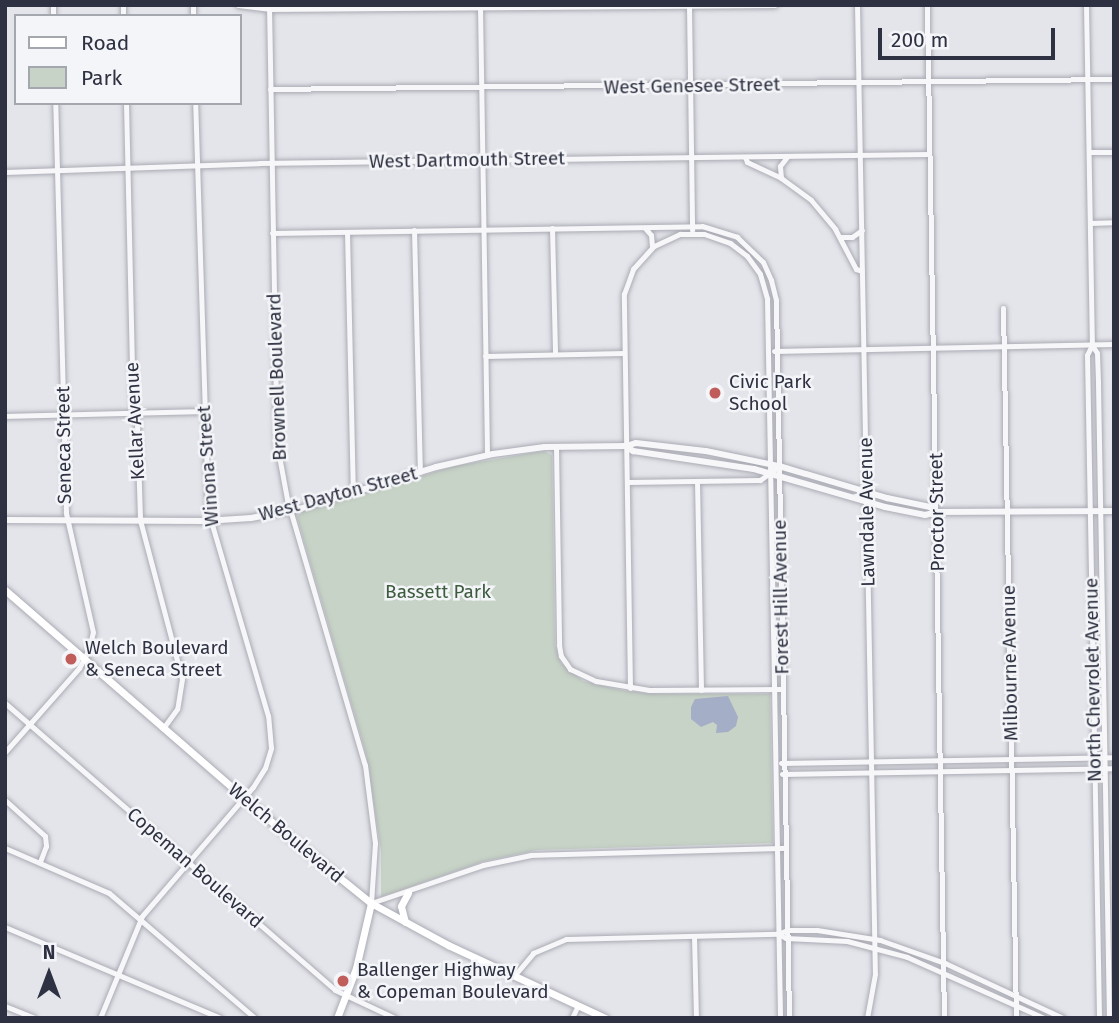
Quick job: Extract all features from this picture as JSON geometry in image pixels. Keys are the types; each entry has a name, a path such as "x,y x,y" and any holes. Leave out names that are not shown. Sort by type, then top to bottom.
{"main road":[{"name":"Welch Boulevard","path":"5,590 244,798 371,903 408,925 605,1018"},
{"path":"408,893 401,908 408,925"},
{"path":"337,1018 361,949 371,903"}],"street":[{"path":"238,5 775,5"},
{"name":"Lawndale Avenue","path":"857,5 875,947 875,985 867,1018"},
{"name":"Proctor Street","path":"927,5 944,1018"},
{"name":"North Chevrolet Avenue","path":"1086,5 1092,345 1087,355 1099,1018"},
{"path":"689,6 692,229"},
{"name":"Brownell Boulevard","path":"269,7 276,437 291,511 368,777 375,855 371,903"},
{"path":"480,7 487,455"},
{"name":"West Genesee Street","path":"270,89 1114,79"},
{"name":"Seneca Street","path":"5,752 84,659 92,640 93,623 66,520 55,105"},
{"name":"Kellar Avenue","path":"125,105 140,520 182,674 179,705 163,728"},
{"name":"Winona Street","path":"100,1018 141,919 244,798 267,765 271,748 271,727 209,521 203,411 195,105"},
{"path":"1089,152 1114,152"},
{"name":"West Dartmouth Street","path":"5,172 271,163 929,154"},
{"path":"781,178 781,164 789,156"},
{"path":"745,157 748,163 781,178 811,200 840,237 856,269 862,271"},
{"path":"1090,223 1114,222"},
{"path":"272,233 642,227 692,229"},
{"path":"642,227 651,235 651,248"},
{"path":"552,228 555,354"},
{"name":"Forest Hill Avenue","path":"692,229 713,228 732,234 760,258 775,293 789,1018"},
{"path":"630,688 624,353 627,284 636,264 651,248 692,229"},
{"name":"Forest Hill Avenue","path":"692,229 730,243 755,265 766,294 780,1018"},
{"path":"414,230 420,472"},
{"path":"840,237 852,237 862,230"},
{"path":"346,232 353,493"},
{"name":"Milbourne Avenue","path":"1003,308 1016,1018"},
{"path":"768,351 1114,344"},
{"name":"North Chevrolet Avenue","path":"1092,345 1098,355 1110,1018"},
{"path":"485,356 624,353"},
{"path":"769,390 777,390"},
{"path":"5,416 203,411"},
{"name":"West Dayton Street","path":"5,520 209,521 291,511 487,455 556,446 626,446 636,443 695,449 779,466 866,492 930,507 937,512"},
{"path":"556,446 559,640 565,663 585,678 630,688 783,689"},
{"name":"West Dayton Street","path":"626,446 633,451 694,457 779,475 866,502 925,515 937,512 1114,511"},
{"path":"694,457 695,449"},
{"path":"1089,449 1099,449"},
{"path":"628,482 758,480 779,466"},
{"path":"697,481 701,690"},
{"path":"771,514 780,514"},
{"path":"772,583 781,582"},
{"path":"1092,636 1103,636"},
{"name":"Copeman Boulevard","path":"5,703 346,996 395,1018"},
{"path":"776,763 1114,757"},
{"path":"776,774 1114,768"},
{"path":"5,800 45,836 46,846 40,862"},
{"path":"5,848 105,891 254,1018"},
{"path":"371,903 408,893 483,865 539,854 786,848"},
{"path":"1097,897 1107,897"},
{"path":"5,927 220,1018"},
{"path":"514,976 533,953 566,939 778,934 787,930 830,931 874,939 945,963 1063,1018"},
{"path":"778,934 788,938 829,939 875,947 945,971 1044,1018"},
{"path":"694,936 696,1018"},
{"path":"572,1018 578,1005"},
{"path":"5,1006 34,1018"}],"green space":[{"name":"Bassett Park","path":"544,451 552,455 555,645 561,663 583,681 626,691 659,694 770,694 773,843 537,850 485,861 381,897 381,851 367,757 297,517 301,512 455,466"}],"water":[{"path":"728,696 738,717 736,726 728,732 716,733 717,725 713,722 701,727 691,719 691,707 695,699"}],"place":[{"name":"Civic Park School","path":"715,393"},
{"name":"Welch Boulevard & Seneca Street","path":"71,659"},
{"name":"Ballenger Highway & Copeman Boulevard","path":"343,981"}]}
